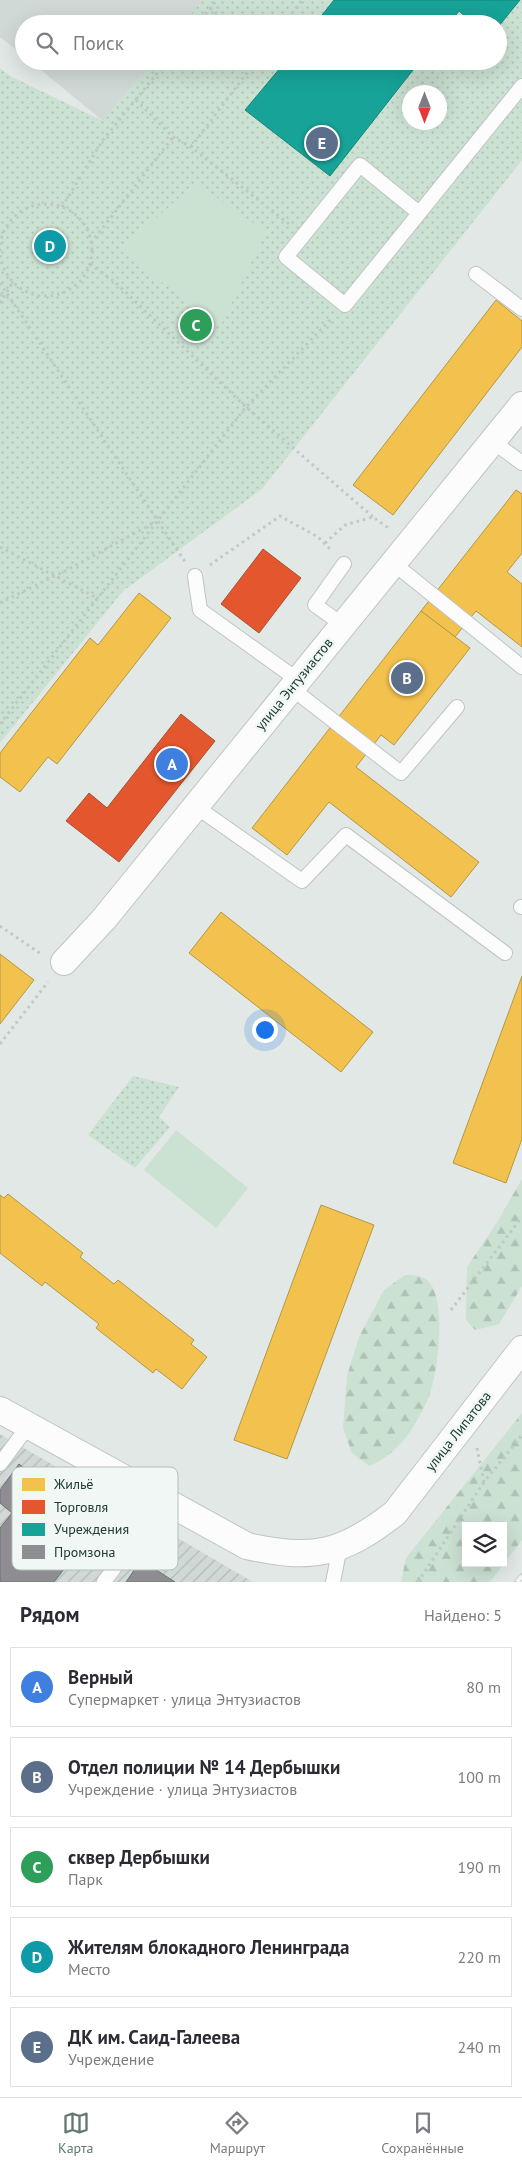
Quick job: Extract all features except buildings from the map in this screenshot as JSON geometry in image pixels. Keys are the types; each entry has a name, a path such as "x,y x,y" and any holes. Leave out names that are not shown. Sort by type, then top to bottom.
{"street":[{"name":"улица Энтузиастов","path":"64,962 104,919 522,405"},
{"name":"улица Липатова","path":"178,1508 247,1546 277,1553 309,1554 340,1547 368,1534 395,1513 522,1349"},
{"name":"улица Липатова","path":"0,1410 104,1467"}],"lane":[{"path":"419,213 360,165 286,257 345,305 522,86"},
{"path":"476,274 522,309"},
{"path":"492,442 522,464"},
{"path":"393,563 522,667"},
{"path":"343,625 315,605 344,564"},
{"path":"195,576 200,610 295,684 401,773 457,707"},
{"path":"195,806 302,881 346,835 505,953"},
{"path":"0,1464 29,1426"},
{"path":"333,1582 340,1547"},
{"path":"104,1582 113,1570"}],"path":[{"path":"205,15 217,0"},
{"path":"291,15 302,0"},
{"path":"210,8 218,15"},
{"path":"62,207 103,140 160,70"},
{"path":"191,147 249,70"},
{"path":"136,100 173,137 191,147 304,235"},
{"path":"91,243 173,137"},
{"path":"47,204 62,207 82,221 91,243 90,264 83,277 71,288 57,295 41,296 26,292 13,282 4,270 0,255 1,239 7,225 18,214 31,207 47,204"},
{"path":"90,264 115,282 246,406 373,518 410,542"},
{"path":"0,304 8,294 13,282"},
{"path":"0,283 195,576 280,516 318,536 344,564"},
{"path":"0,295 8,294"},
{"path":"0,724 246,406 345,305"},
{"path":"325,543 345,525 373,518"},
{"path":"0,603 56,576 157,520"},
{"path":"0,547 97,598"},
{"path":"0,926 56,964 64,962"},
{"path":"0,1044 64,962"},
{"path":"451,1310 522,1217"},
{"path":"469,1415 484,1482"},
{"path":"418,1582 484,1482 522,1435"}],"shaded area":[{"path":"0,0 203,0 190,15 15,15 15,49 0,37"},
{"path":"41,70 146,70 103,121"},
{"path":"0,1434 56,1467 12,1467 12,1570 178,1570 178,1538 253,1582 0,1582"}],"green space":[{"path":"203,0 522,0 522,160 262,489 123,591 0,743 0,68 10,76 103,121 146,70 507,70 507,15 190,15"},
{"path":"196,183 266,232 220,327 120,250"},
{"path":"133,1076 179,1087 159,1117 170,1127 135,1168 88,1135"},
{"path":"176,1130 248,1188 216,1228 144,1170"},
{"path":"522,1179 522,1286 499,1324 475,1330 466,1320 467,1267 496,1224"},
{"path":"405,1275 424,1278 433,1289 439,1319 438,1356 435,1374 428,1399 418,1419 404,1439 388,1455 369,1466 352,1453 343,1428 347,1376 359,1337 384,1290"},
{"path":"522,1413 522,1540 507,1560 507,1522 462,1522 462,1567 501,1567 490,1582 401,1582 406,1558"}],"railway":[{"path":"517,1582 522,1576"}],"place":[{"name":"ДК им. Саид-Галеева","path":"322,143"},
{"name":"Жителям блокадного Ленинграда","path":"50,246"},
{"name":"сквер Дербышки","path":"196,325"},
{"name":"Отдел полиции № 14 Дербышки","path":"407,678"},
{"name":"Верный","path":"172,764"}]}
